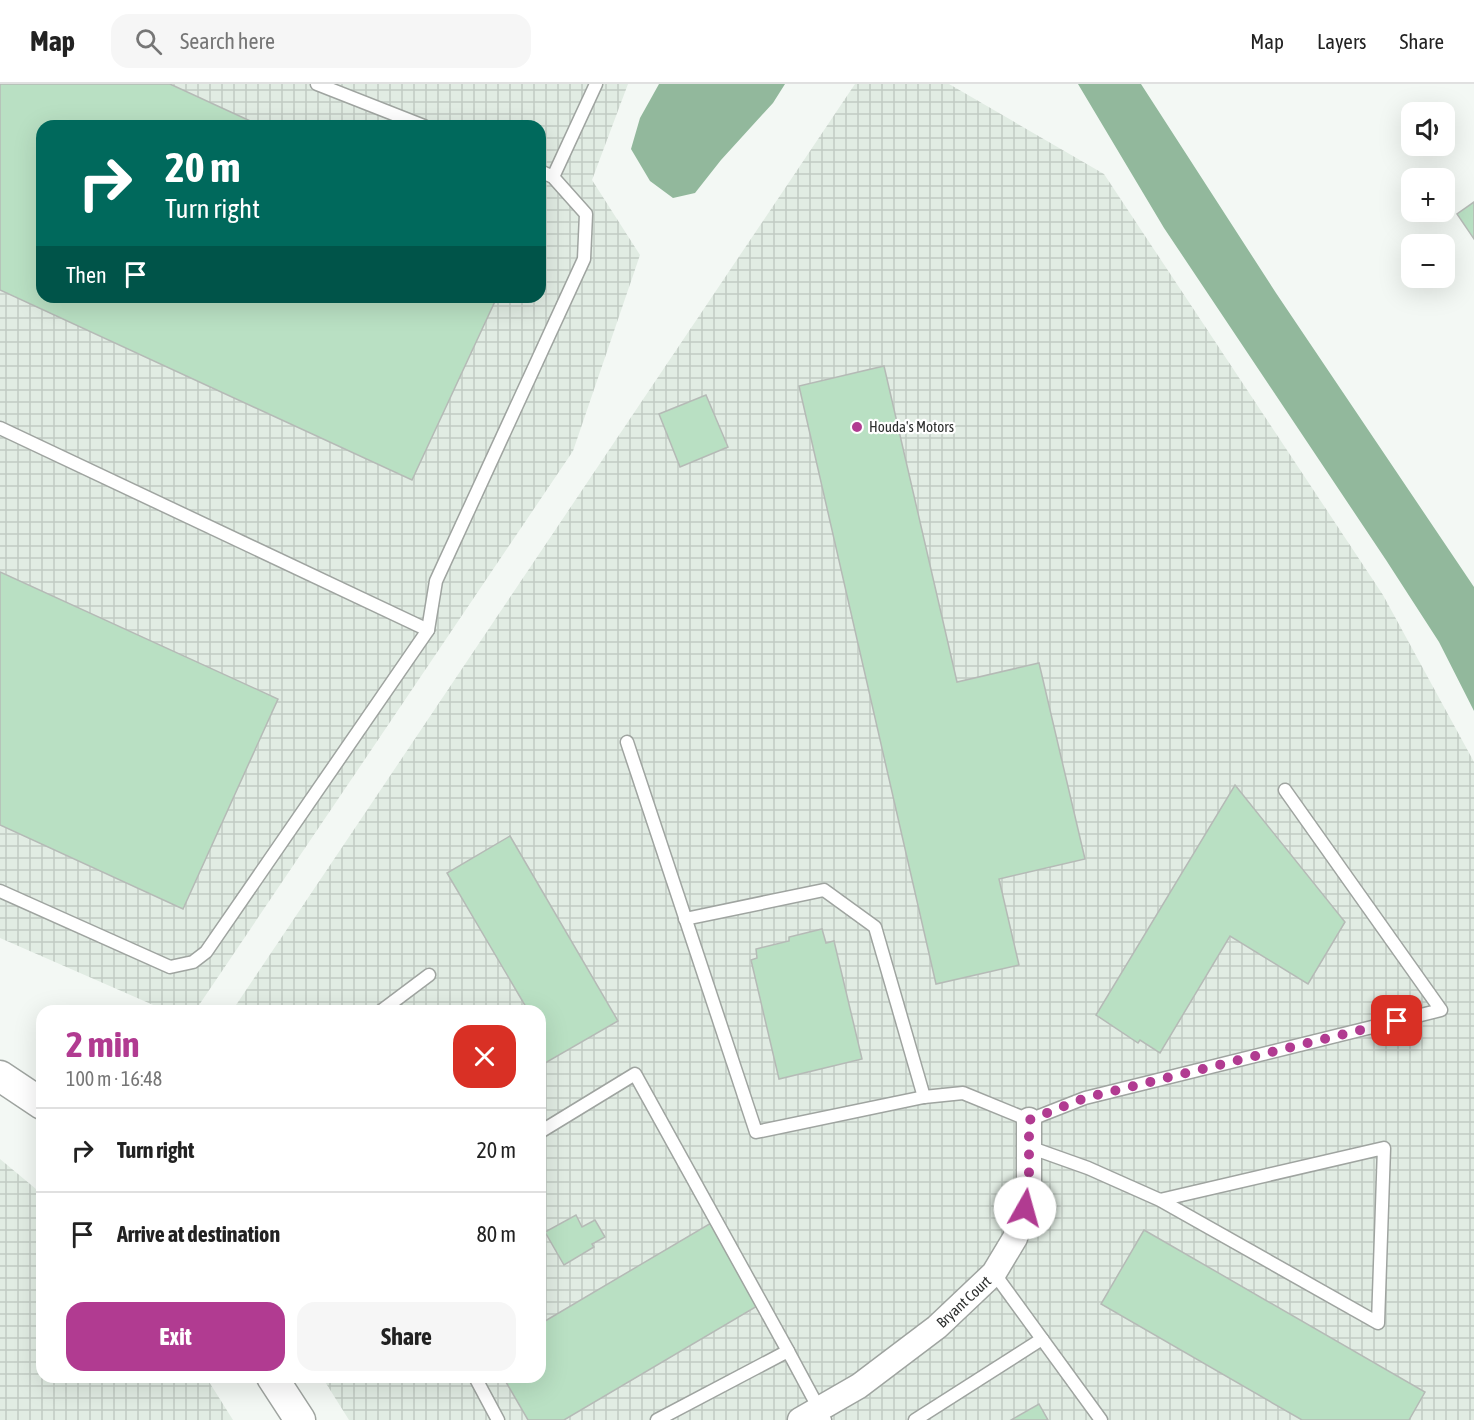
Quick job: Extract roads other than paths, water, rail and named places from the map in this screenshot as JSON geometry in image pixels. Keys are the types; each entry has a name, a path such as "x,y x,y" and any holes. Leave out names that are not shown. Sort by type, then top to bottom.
{"street":[{"path":"0,1076 36,1100"},
{"name":"Bryant Court","path":"815,1416 937,1327 994,1273 1015,1238 1029,1194 1029,1120"},
{"path":"276,1383 300,1420"}],"lane":[{"path":"317,84 409,120"},
{"path":"553,177 596,84"},
{"path":"0,891 170,967 193,962 206,952 428,630 436,581 584,259 586,214 553,177 546,174"},
{"path":"0,428 428,630"},
{"path":"627,742 756,1132 924,1097 963,1093 1029,1120 1085,1098 1441,1010 1285,790"},
{"path":"685,919 824,890 875,927 924,1097"},
{"path":"389,1005 429,975"},
{"path":"546,1128 635,1074 788,1351 815,1416"},
{"path":"1029,1146 1088,1168 1160,1200 1378,1323 1384,1148 1160,1200"},
{"path":"994,1273 1101,1420"},
{"path":"915,1420 1042,1339"},
{"path":"657,1420 788,1351"},
{"path":"478,1383 498,1420"}],"place":[{"name":"Houda's Motors","path":"857,427"}]}
